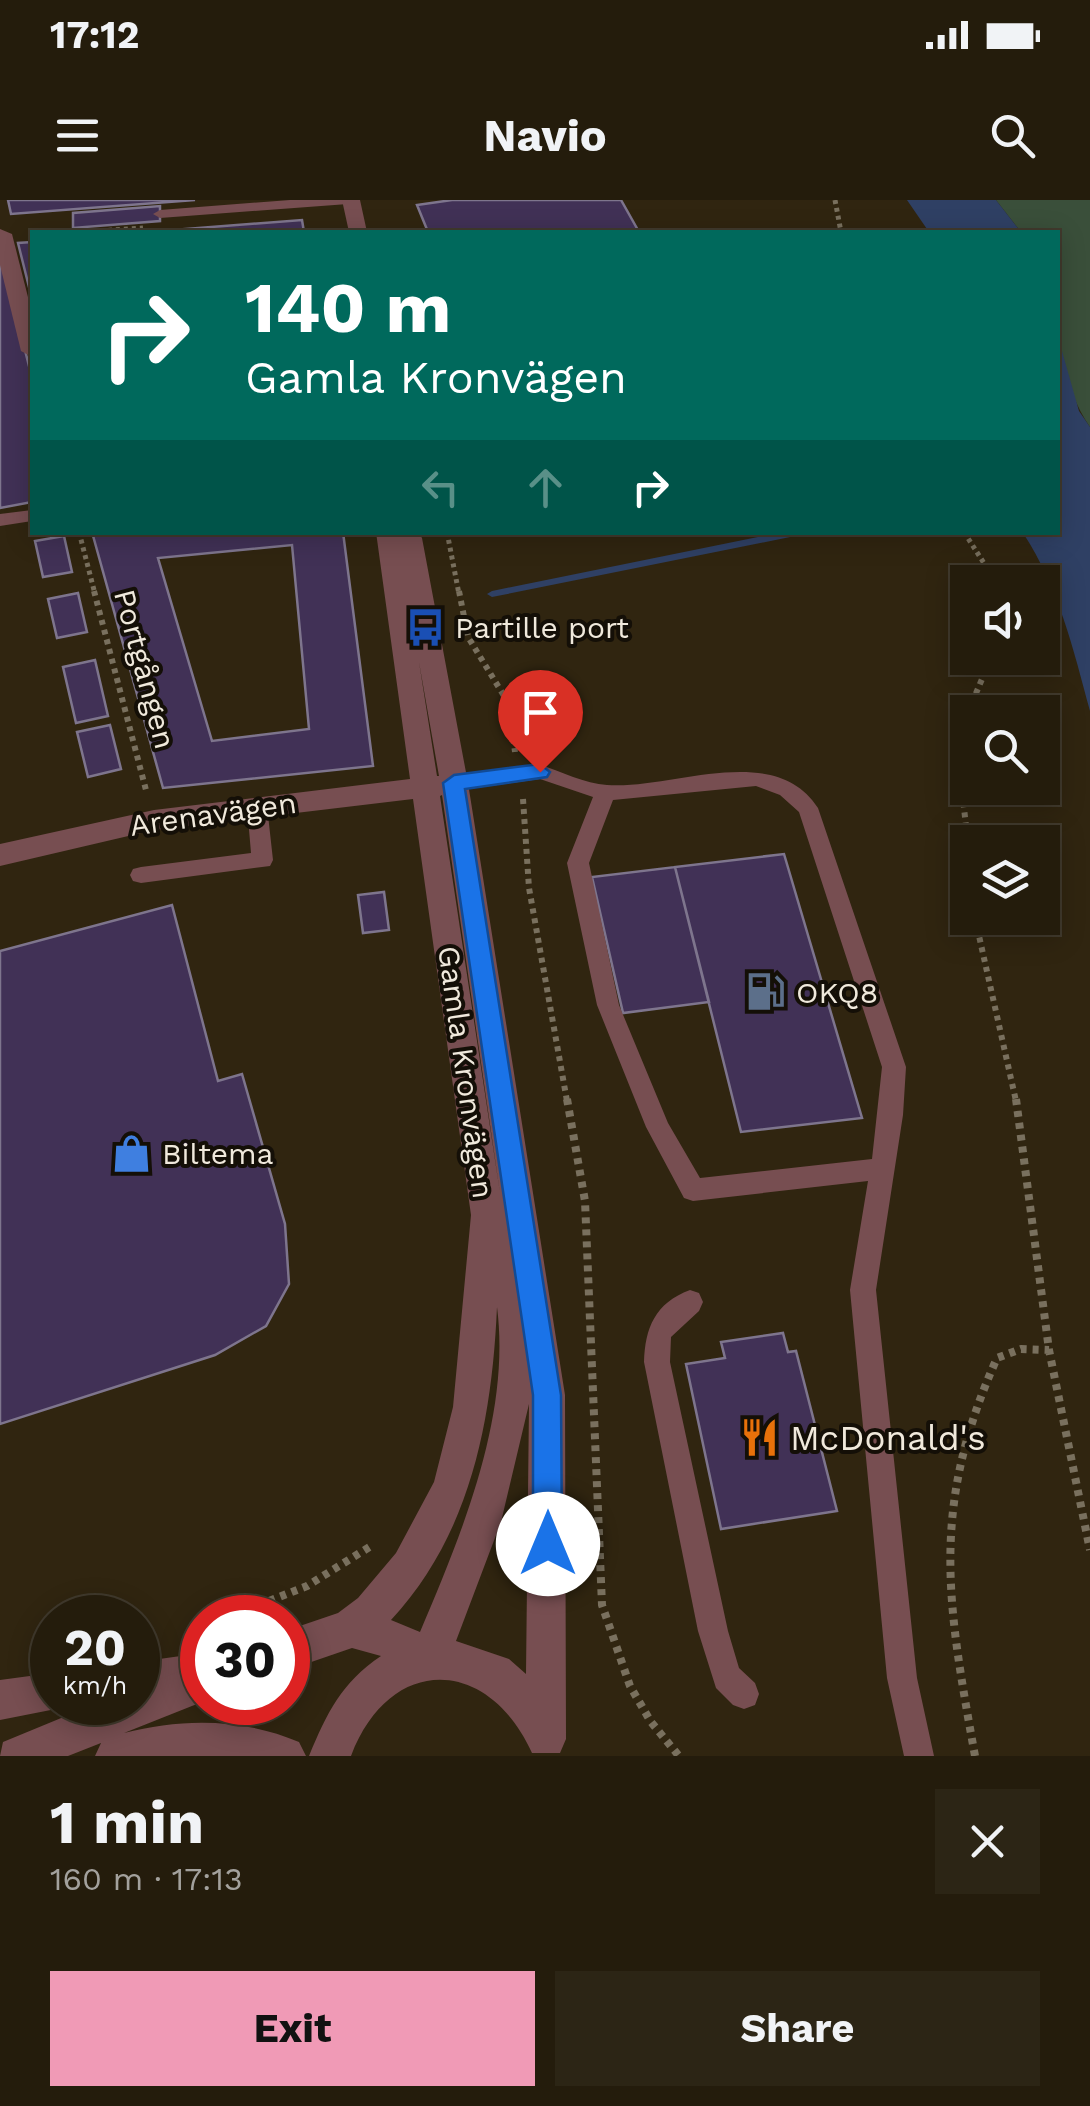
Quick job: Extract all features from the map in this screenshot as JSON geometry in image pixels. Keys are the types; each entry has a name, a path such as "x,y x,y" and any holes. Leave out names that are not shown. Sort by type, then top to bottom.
{"street":[{"path":"350,200 358,230"},
{"path":"333,201 338,230"},
{"path":"1,234 30,344"},
{"name":"Gamla Kronvägen","path":"389,535 441,786 547,1395 547,1748"},
{"name":"Gamla Kronvägen","path":"409,535 441,786 486,1212 510,1277 515,1328 511,1398 482,1531 429,1658"},
{"name":"Arenavägen","path":"0,854 154,820 441,786"},
{"path":"310,1642 351,1628 384,1601 416,1560 466,1437 475,1379 486,1212"},
{"path":"351,1628 399,1642 429,1658"},
{"path":"330,1756 348,1712 370,1686 399,1668 429,1658 466,1660 500,1676 528,1703 547,1748"},
{"path":"17,1756 180,1691"},
{"path":"0,1700 30,1696"},
{"path":"116,1756 163,1742 210,1740 285,1756"}],"lane":[{"path":"160,214 350,200"},
{"path":"0,520 30,516"},
{"path":"441,786 540,772 606,794 756,778 788,790 808,808 894,1067 863,1290 902,1678 919,1756"},
{"path":"606,794 578,862 608,1005 658,1128 693,1190 880,1169"},
{"path":"141,875 262,860 257,806"},
{"path":"690,1302 658,1332 657,1362 714,1630 728,1677 744,1694"}],"path":[{"path":"835,200 841,230"},
{"name":"Portgången","path":"80,535 154,820"},
{"path":"448,535 468,637 508,704 526,816 530,888 585,1201 602,1605 617,1662 641,1711 672,1753"},
{"path":"966,535 985,565"},
{"path":"979,935 1018,1116 1049,1350 1090,1550"},
{"path":"975,1756 948,1589 960,1470 974,1404 996,1358 1021,1349 1049,1350"}],"green space":[{"path":"996,200 1090,200 1090,427 1077,405 1060,339 1060,230 1019,230"}],"water":[{"path":"907,200 996,200 1019,230 928,230"},
{"path":"1060,344 1079,411 1090,427 1090,711 1060,609 1060,565 1041,565 1024,535 1060,535"}],"building":[{"path":"8,200 195,200 11,214"},
{"path":"452,200 621,200 638,230 427,230 417,205"},
{"path":"160,206 160,221 73,228 73,213"},
{"path":"302,220 304,230 173,230"},
{"path":"30,242 30,291 18,243"},
{"path":"0,251 30,370 30,502 0,508"},
{"path":"93,535 343,535 373,766 163,788","holes":["292,545 309,729 212,741 158,558"]},
{"path":"64,536 72,572 43,577 35,541"},
{"path":"78,593 87,632 57,638 48,599"},
{"path":"95,660 108,716 76,723 63,667"},
{"path":"110,725 121,769 88,777 77,732"},
{"name":"OKQ8","path":"784,854 862,1118 741,1132 675,867"},
{"path":"675,867 709,1002 623,1013 592,877"},
{"path":"384,892 389,930 363,933 358,895"},
{"name":"Biltema","path":"172,905 218,1081 242,1074 285,1224 289,1284 266,1326 215,1355 0,1424 0,951"},
{"name":"McDonald's","path":"783,1333 788,1352 796,1351 837,1511 721,1529 686,1364 725,1358 721,1342"}],"waterway":[{"path":"492,594 785,535"}],"place":[{"name":"Partille port","path":"425,627"},
{"name":"OKQ8","path":"766,992"},
{"name":"Biltema","path":"132,1153"},
{"name":"McDonald's","path":"760,1438"}],"route":[{"path":"540,772 454,783 547,1395 548,1544"}]}
